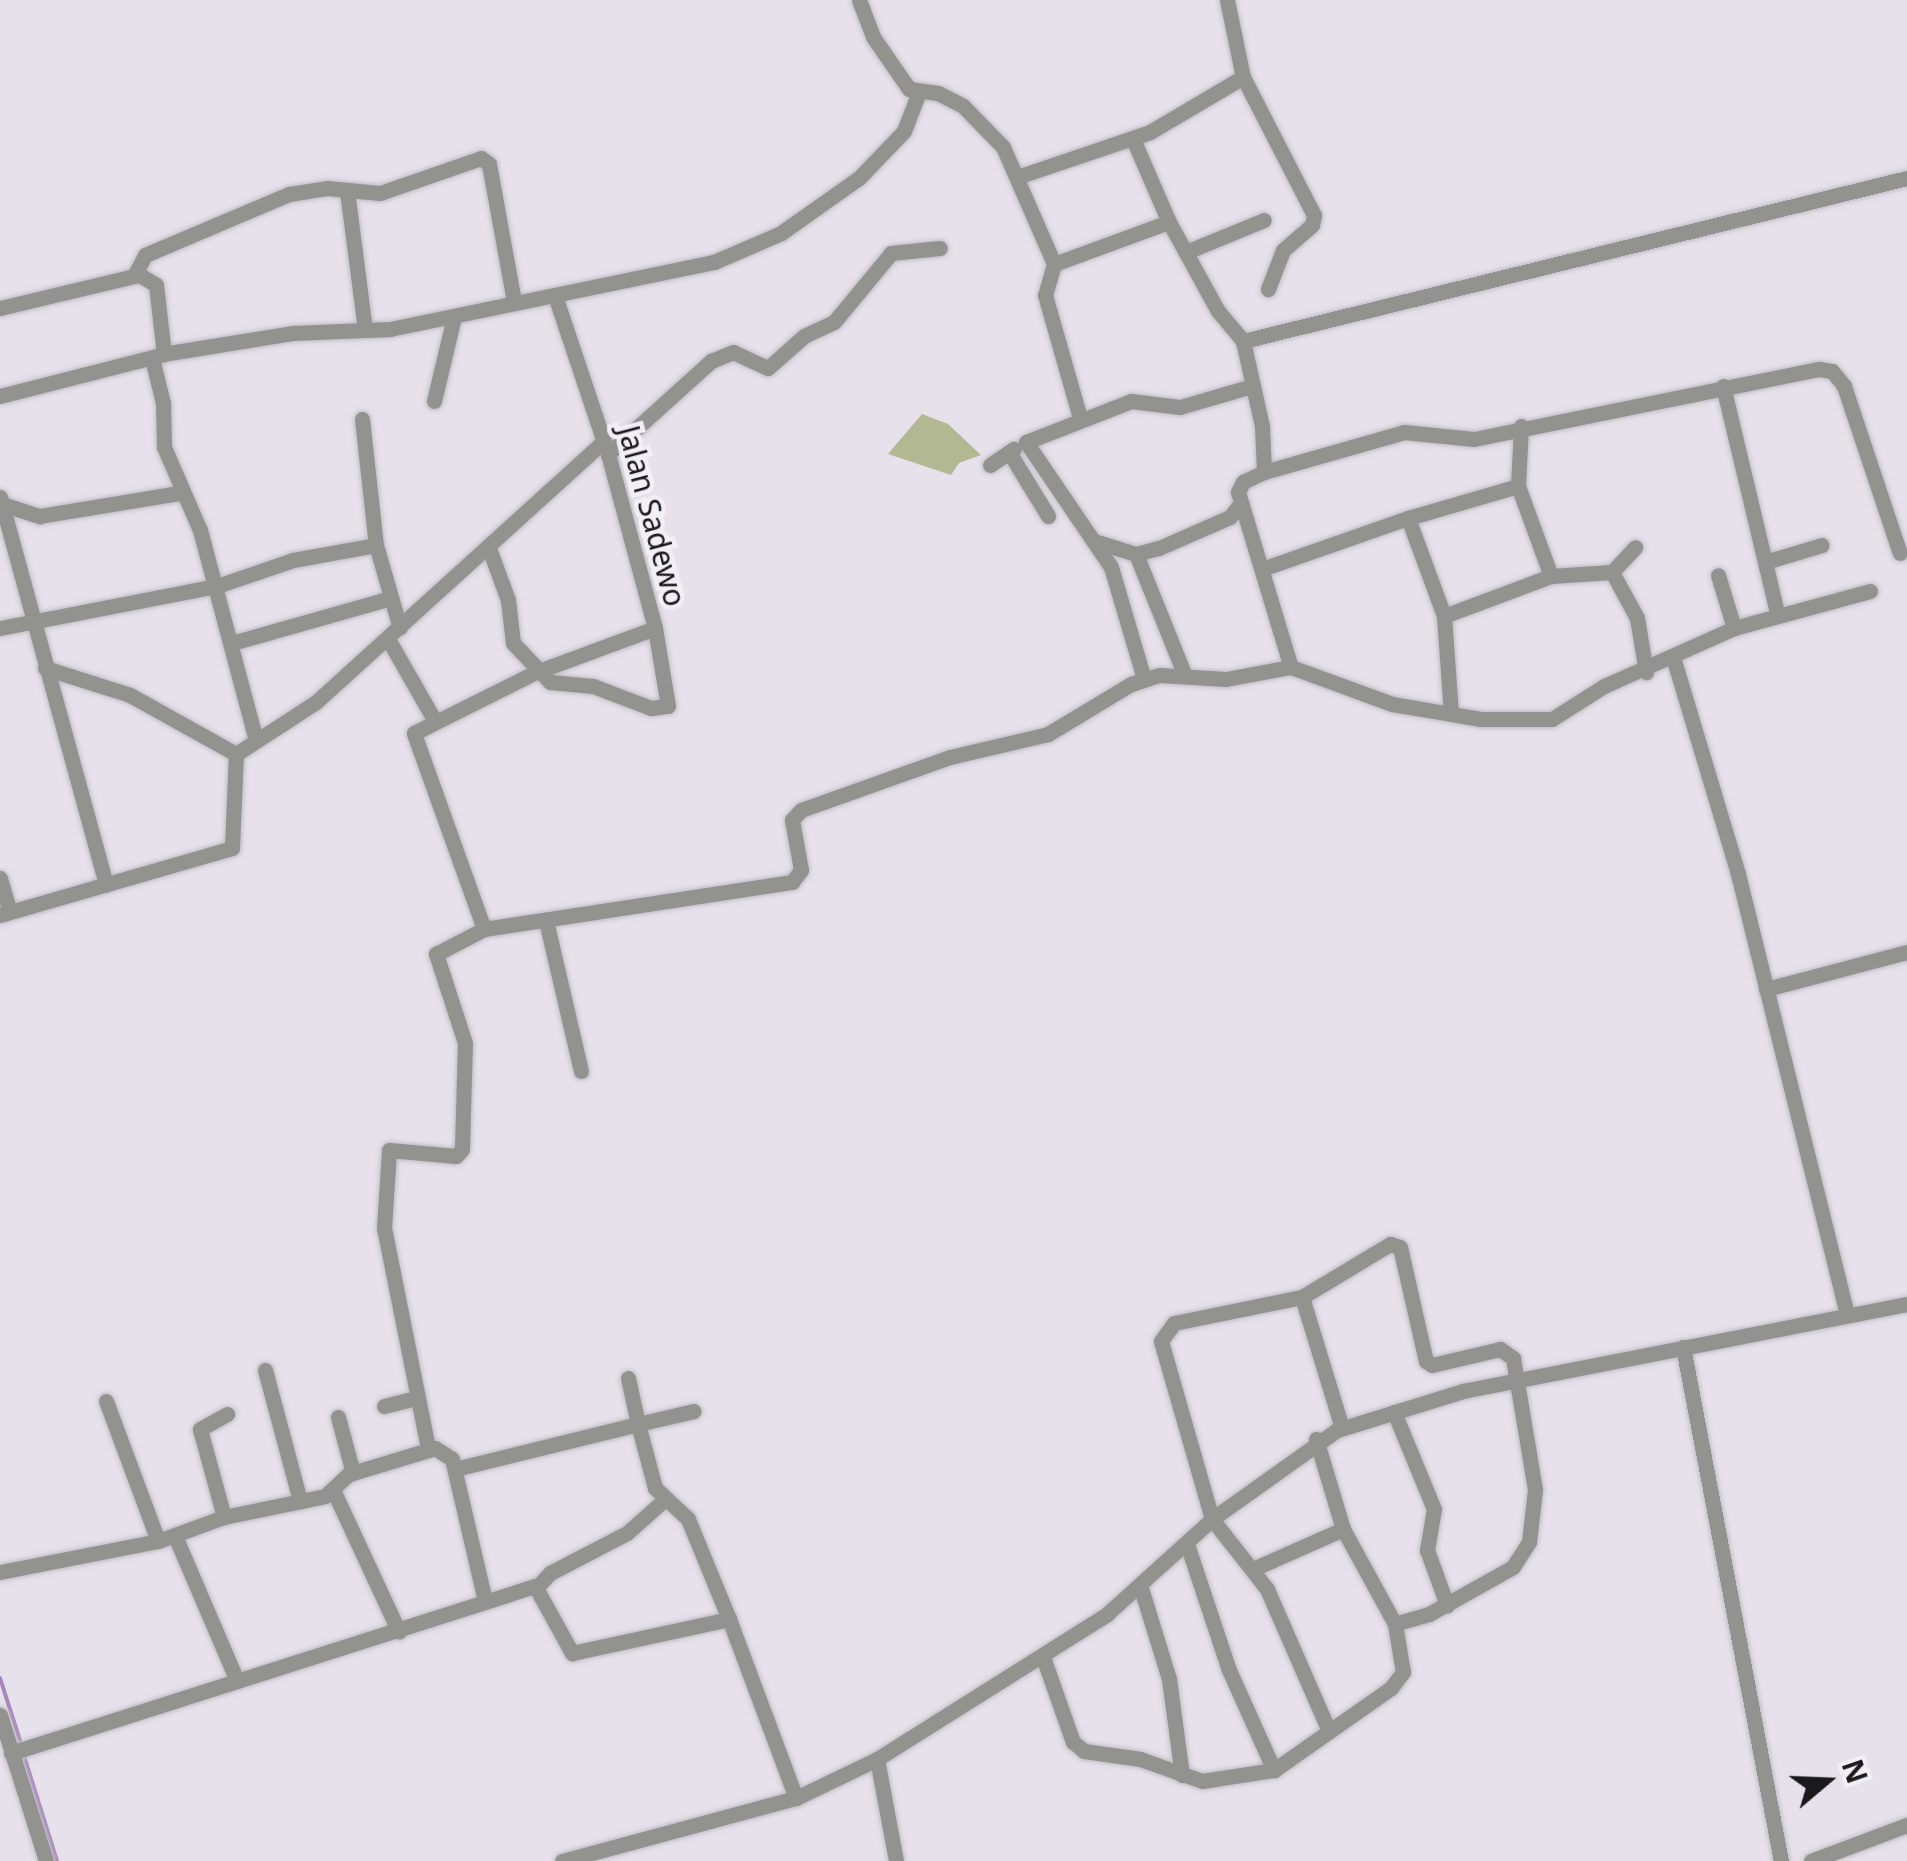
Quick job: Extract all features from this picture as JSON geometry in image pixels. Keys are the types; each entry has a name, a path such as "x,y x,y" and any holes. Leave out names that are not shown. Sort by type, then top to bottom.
{"street":[{"path":"858,0 896,75 918,94 938,93 963,106 986,126 1020,176 1054,264 1045,295 1080,418"},
{"path":"1227,0 1244,77 1314,215 1312,225 1284,250 1268,290"},
{"path":"1020,176 1132,139 1244,77"},
{"path":"0,396 158,356 454,317 514,301 556,300 645,272 714,262 781,233 883,157 904,131 918,94"},
{"path":"1132,139 1168,222 1225,322 1243,341 1264,472"},
{"path":"138,274 145,256 259,204 313,190 380,194 439,168 486,161 514,301"},
{"path":"1243,341 1907,178"},
{"path":"346,191 365,329"},
{"path":"1186,252 1264,220"},
{"path":"1054,264 1168,222"},
{"path":"236,754 316,702 606,448 728,352 768,368 804,336 827,326 890,254 940,248"},
{"path":"0,308 138,274 156,285 164,447 179,493 196,519 256,740"},
{"name":"Jalan Sadewo","path":"435,721 536,672 654,628 606,448 556,300"},
{"path":"434,401 454,317"},
{"path":"1291,667 1240,504 1244,482 1264,472 1404,432 1474,439 1520,426 1805,370 1836,374 1900,553"},
{"path":"990,465 1026,442 1080,418 1141,400 1191,405 1252,386"},
{"path":"1724,386 1778,616"},
{"path":"362,419 376,545 391,598 394,633 435,721 416,730 415,740 484,929"},
{"path":"1520,426 1518,486 1551,576"},
{"path":"1026,442 1097,542 1117,580 1144,679"},
{"path":"1009,452 1048,516"},
{"path":"1262,569 1408,518 1518,486"},
{"path":"1,501 40,516 179,493"},
{"path":"1,501 106,885"},
{"path":"1097,542 1136,554 1218,524 1240,504"},
{"path":"1408,518 1444,616 1451,714"},
{"path":"0,628 217,586 293,560 376,545"},
{"path":"1765,562 1822,545"},
{"path":"1444,616 1551,576 1612,572 1636,547"},
{"path":"490,551 508,600 513,643 536,672 550,682 594,686 662,709 670,700 654,628"},
{"path":"1136,554 1185,676"},
{"path":"1612,572 1637,618 1646,672"},
{"path":"1718,575 1734,628"},
{"path":"428,1448 414,1398 384,1228 388,1152 461,1154 465,1043 434,957 484,929 547,924 792,882 800,870 792,820 801,810 950,757 1048,734 1144,679 1226,679 1291,667 1371,699 1451,714 1540,722 1604,686 1646,672 1734,628 1870,591"},
{"path":"232,643 391,598"},
{"path":"1672,658 1766,989 1846,1314"},
{"path":"45,668 130,694 236,754"},
{"path":"0,878 5,913 232,848 236,754"},
{"path":"547,924 581,1071"},
{"path":"1766,989 1907,952"},
{"path":"1329,1731 1255,1568 1212,1519 1165,1361 1163,1330 1302,1297 1347,1264 1398,1244 1426,1360 1432,1366 1507,1350 1522,1380 1535,1490 1529,1542 1512,1567 1447,1604 1395,1624"},
{"path":"1302,1297 1342,1428"},
{"path":"562,1861 796,1798 877,1759 1043,1656 1141,1588 1212,1519 1316,1439 1342,1428 1522,1380 1907,1304"},
{"path":"1682,1347 1780,1861"},
{"path":"265,1370 300,1501"},
{"path":"628,1378 650,1476 664,1500 694,1530 796,1798"},
{"path":"384,1406 414,1398"},
{"path":"106,1401 158,1541"},
{"path":"455,1469 694,1411"},
{"path":"1394,1412 1434,1510 1428,1550 1447,1604"},
{"path":"224,1517 200,1430 227,1414"},
{"path":"338,1418 353,1473"},
{"path":"1043,1656 1073,1742 1084,1751 1140,1758 1182,1776 1227,1782 1274,1770 1400,1681 1395,1624 1343,1529 1316,1439"},
{"path":"0,1572 158,1541 224,1517 334,1492 353,1473 428,1448 447,1453 455,1469 486,1601"},
{"path":"334,1492 399,1632"},
{"path":"13,1748 537,1587 550,1573 627,1533 664,1500"},
{"path":"1255,1568 1343,1529"},
{"path":"174,1536 237,1681"},
{"path":"1186,1544 1230,1670 1274,1770"},
{"path":"537,1587 572,1653 729,1619"},
{"path":"1141,1588 1170,1679 1182,1776"},
{"path":"0,1714 46,1861"},
{"path":"877,1759 896,1861"},
{"path":"1810,1861 1907,1825"}],"green space":[{"path":"922,414 948,424 981,455 959,463 951,475 888,454"}],"waterway":[{"path":"0,1678 22,1747"},
{"path":"24,1756 57,1861"}]}
